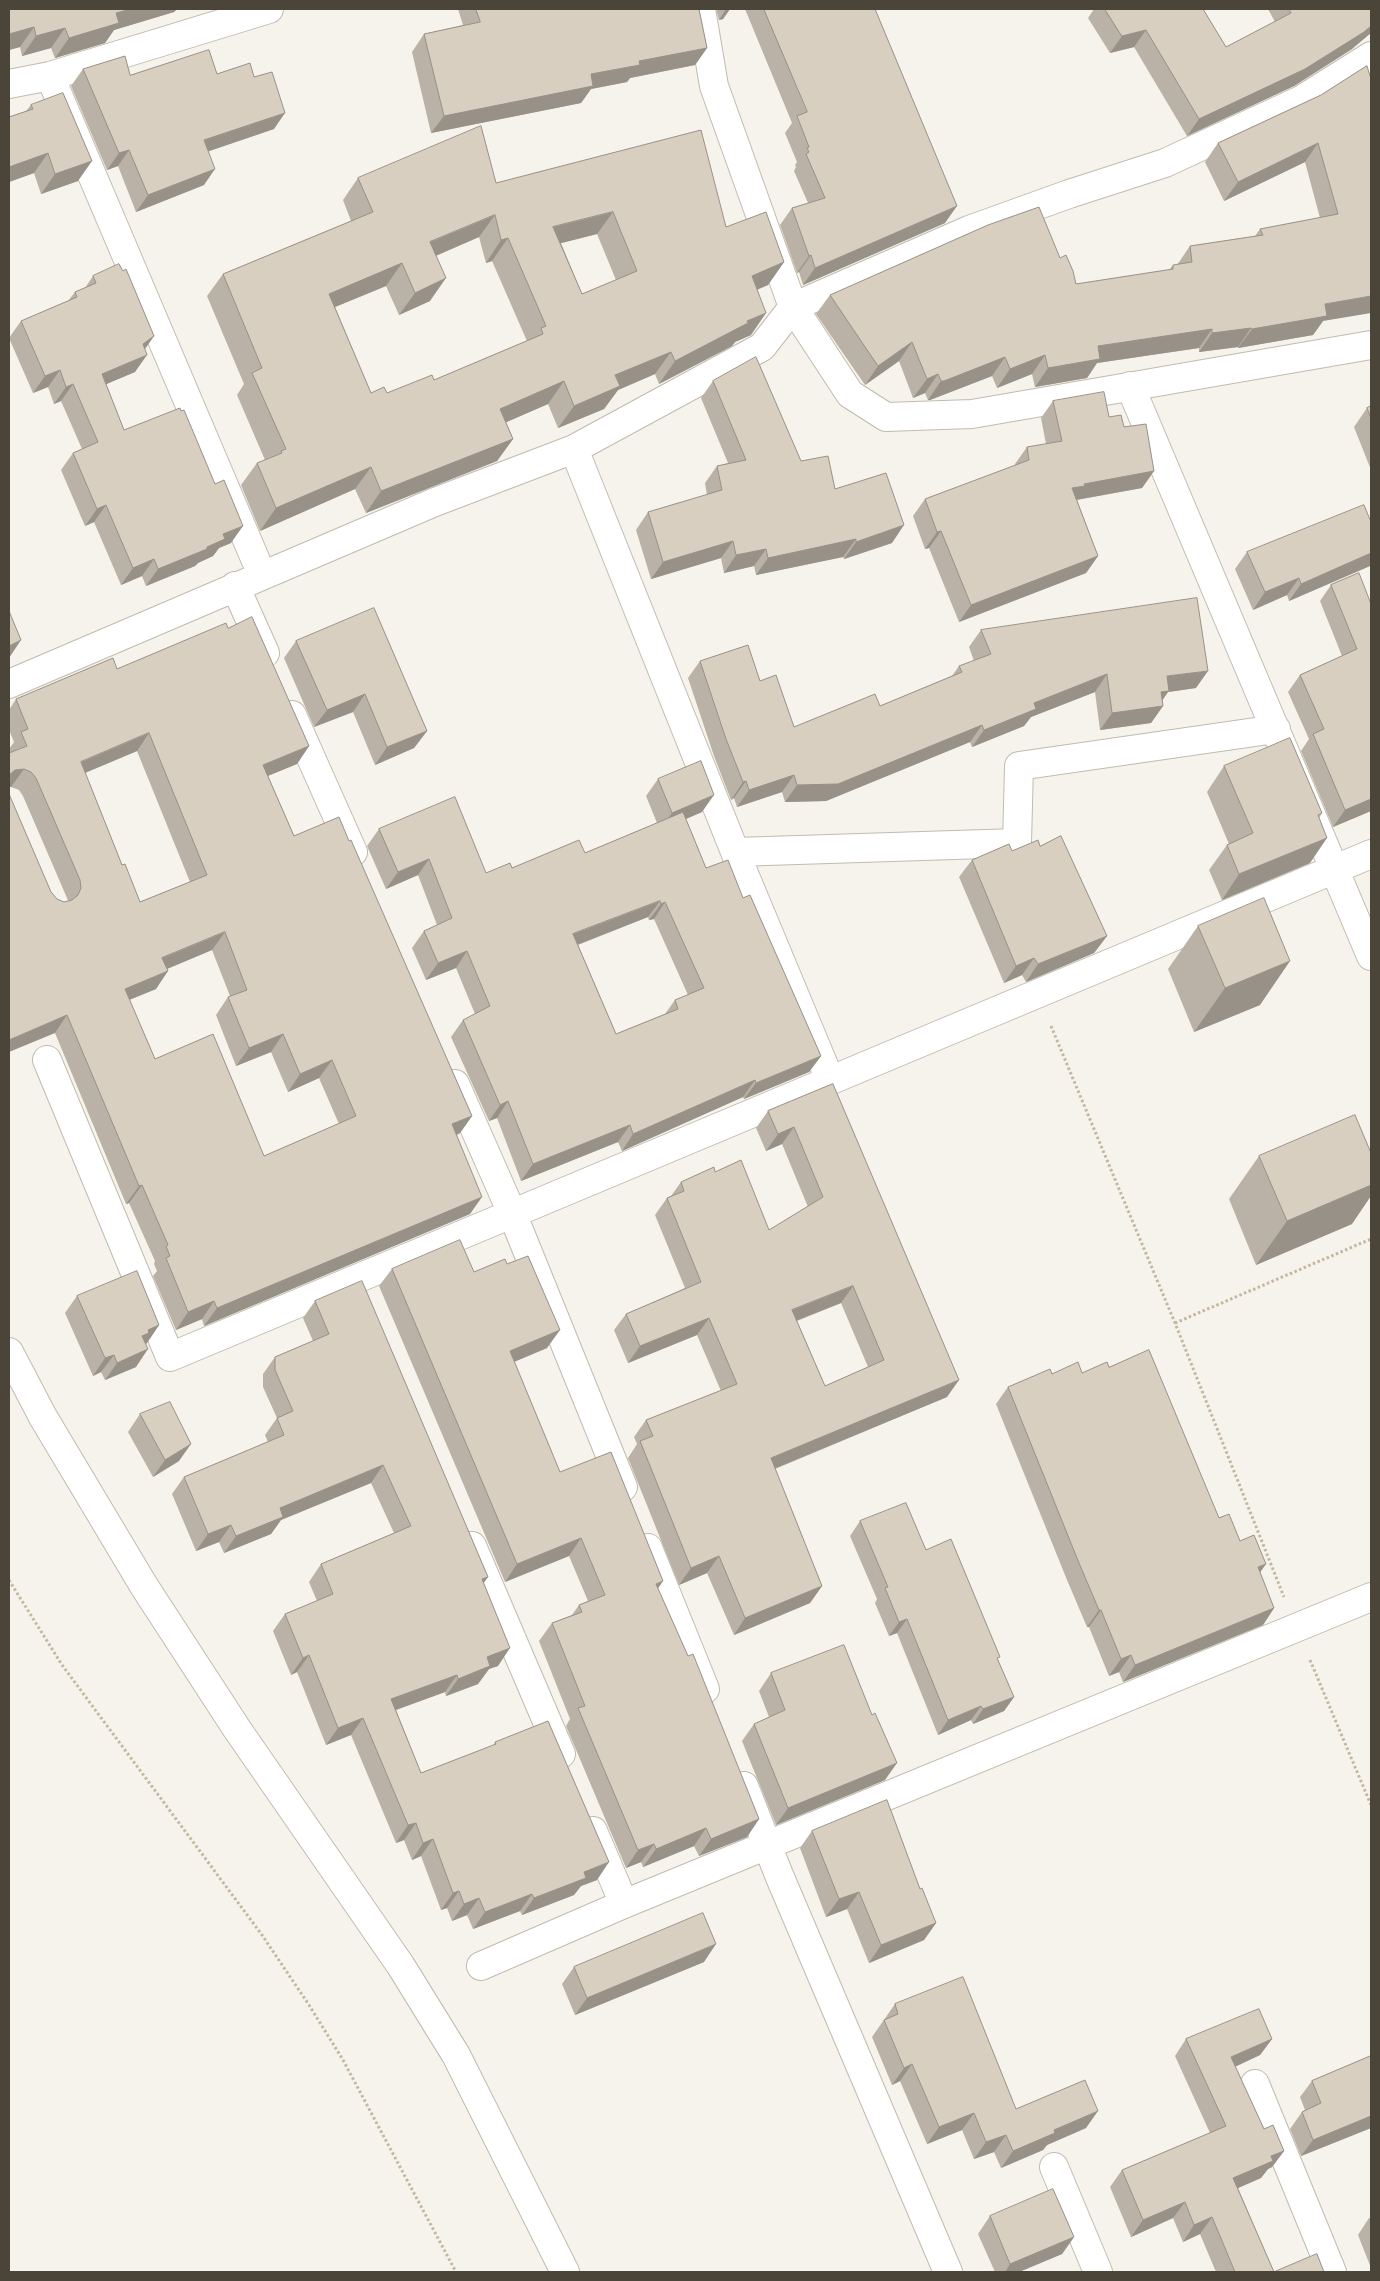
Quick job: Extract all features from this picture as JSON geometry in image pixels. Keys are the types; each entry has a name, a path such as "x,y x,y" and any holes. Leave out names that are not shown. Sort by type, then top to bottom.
{"street":[{"path":"10,77 50,76 269,9"},
{"path":"701,9 714,86 793,307 850,394 886,417 972,414 1371,345"},
{"path":"9,684 235,586 436,502 574,449 762,347 793,307 969,230 1069,194 1165,163 1301,100 1371,56"},
{"path":"50,76 262,575"},
{"path":"1130,386 1371,956"},
{"path":"574,449 735,852 830,1080"},
{"path":"235,586 363,877"},
{"path":"735,852 1016,843 1020,766 1276,730"},
{"path":"47,1060 170,1357 1371,854"},
{"path":"444,1058 512,1213 713,1708"},
{"path":"358,1277 369,1305"},
{"path":"9,1352 43,1417 144,1586 237,1729 401,1966 451,2047 565,2272"},
{"path":"462,1522 570,1776"},
{"path":"481,1966 624,1904 1371,1597"},
{"path":"735,1763 768,1846 948,2272"},
{"path":"582,1804 624,1904"},
{"path":"1255,2084 1332,2272"},
{"path":"1054,2167 1098,2272"}],"path":[{"path":"1037,993 1175,1323 1296,1628 1371,1805"},
{"path":"1175,1323 1371,1239"},
{"path":"9,1580 62,1665 262,1934 309,2005 348,2069 456,2272"}],"building":[{"path":"9,9 131,9 116,13 119,23 69,38 65,28 36,36 34,27 9,34"},
{"path":"476,9 699,9 707,48 639,61 640,65 591,74 593,86 444,116 424,34 480,22"},
{"path":"764,9 875,9 957,206 815,268 792,208 825,198 806,154 809,152 807,148 809,147 797,116 807,112"},
{"path":"1105,9 1203,9 1226,47 1291,13 1289,9 1371,9 1371,26 1305,69 1199,119 1146,30 1122,36"},
{"path":"209,50 217,74 250,63 254,77 272,72 285,113 204,140 215,169 148,195 129,150 119,153 83,69 125,56 130,75"},
{"path":"1367,66 1371,79 1371,296 1325,304 1327,316 1252,329 1212,333 1212,329 1098,346 1100,359 1048,368 1045,355 1010,369 1005,357 941,381 938,374 927,379 912,342 878,366 830,295 988,225 1039,207 1060,258 1066,255 1076,284 1173,269 1173,265 1192,262 1190,246 1263,235 1260,229 1338,214 1318,143 1238,182 1218,143 1321,95"},
{"path":"63,93 92,161 55,174 48,153 9,167 9,117 33,109 31,105"},
{"path":"481,126 496,183 701,130 726,227 766,212 784,262 752,276 766,313 747,321 748,323 675,361 671,352 615,375 620,386 574,406 564,381 500,409 513,439 381,491 371,467 276,508 257,463 282,453 281,451 286,449 252,373 262,368 223,274 373,212 358,178","holes":["613,212 637,271 582,294 553,227","495,215 501,240 508,238 546,326 541,328 543,334 434,380 432,375 387,393 384,387 371,393 329,294 402,263 415,293 446,278 430,242"]},
{"path":"119,264 123,271 126,269 154,336 143,344 147,355 102,374 124,430 180,408 181,411 184,410 215,484 224,480 243,526 223,534 225,539 207,547 207,549 158,569 154,559 133,568 106,505 97,509 73,453 98,442 73,384 66,387 60,370 45,376 21,321 77,297 75,292 96,283 93,276"},
{"path":"756,357 801,461 828,456 835,489 886,473 904,525 856,542 856,539 768,558 766,549 736,555 733,541 663,562 648,512 722,490 717,466 746,460 713,381"},
{"path":"1104,392 1109,417 1121,415 1124,427 1146,424 1154,471 1072,488 1098,556 971,605 941,531 937,532 925,499 1029,460 1027,447 1062,441 1053,401"},
{"path":"1371,406 1371,418 1367,408"},
{"path":"1364,505 1371,522 1371,553 1301,584 1299,578 1265,592 1247,552"},
{"path":"1359,573 1371,604 1371,799 1345,810 1313,734 1324,729 1300,675 1357,649 1331,585"},
{"path":"1197,598 1208,671 1167,676 1169,691 1161,692 1163,706 1112,713 1107,674 1034,703 1036,709 984,730 982,725 838,784 797,785 794,775 749,790 746,781 743,782 726,739 700,661 748,645 760,681 776,675 794,727 875,694 880,706 962,672 959,666 991,654 981,630"},
{"path":"374,608 427,731 387,747 365,694 327,710 296,641"},
{"path":"9,611 21,640 9,646"},
{"path":"252,617 309,746 263,765 294,836 339,817 349,841 351,840 472,1116 452,1124 482,1197 217,1308 214,1301 188,1312 166,1258 170,1256 166,1246 168,1245 142,1185 139,1186 67,1015 9,1040 9,794 51,892 57,899 64,902 72,900 78,895 81,888 80,880 36,778 31,772 24,769 15,770 9,775 9,753 27,746 21,732 28,729 16,699 113,658 117,669 226,623 228,628","holes":["149,733 207,875 140,902 125,864 122,865 81,762","225,932 247,990 228,997 249,1048 283,1034 300,1074 332,1060 356,1116 264,1156 213,1034 155,1059 125,989 168,971 162,958"]},
{"path":"1290,738 1322,813 1318,815 1327,838 1239,874 1227,845 1253,833 1224,766"},
{"path":"701,761 714,795 672,813 658,779"},
{"path":"455,797 486,873 510,863 512,868 579,840 585,853 683,812 706,868 728,860 743,898 750,895 821,1056 756,1083 755,1080 633,1134 630,1125 533,1164 508,1101 500,1105 463,1020 490,1006 467,951 438,963 424,931 452,918 429,859 398,872 379,829","holes":["660,901 661,904 665,902 704,988 675,1000 678,1009 616,1034 573,934"]},
{"path":"1061,836 1107,936 1038,964 1034,958 1016,966 972,860 1009,844 1012,851 1038,840 1040,846"},
{"path":"1264,898 1290,961 1225,988 1198,926"},
{"path":"833,1084 959,1380 771,1458 822,1586 745,1618 719,1556 691,1568 640,1441 653,1436 646,1420 737,1384 709,1318 640,1346 626,1314 701,1282 667,1198 684,1191 681,1182 714,1167 715,1172 741,1160 769,1230 823,1197 794,1127 778,1134 768,1111","holes":["853,1286 884,1360 825,1386 792,1310"]},
{"path":"1355,1115 1371,1153 1371,1185 1287,1221 1259,1156"},
{"path":"460,1240 474,1272 505,1259 507,1264 528,1256 560,1330 510,1351 560,1472 611,1452 663,1581 656,1584 688,1656 693,1654 759,1819 711,1839 706,1828 656,1849 654,1844 638,1850 578,1708 585,1706 552,1623 582,1612 579,1605 605,1595 581,1538 517,1564 392,1269"},
{"path":"137,1271 159,1325 148,1330 149,1333 142,1336 148,1349 117,1363 114,1355 105,1358 77,1296"},
{"path":"362,1281 488,1577 482,1579 510,1648 487,1657 490,1666 458,1679 457,1675 391,1699 421,1773 496,1744 495,1742 548,1721 609,1862 584,1872 586,1878 534,1898 532,1894 485,1912 479,1898 464,1904 459,1891 453,1893 433,1839 423,1843 416,1823 408,1825 363,1718 338,1728 309,1655 303,1658 285,1614 333,1594 321,1564 411,1526 383,1465 280,1508 283,1517 236,1536 231,1525 208,1534 184,1477 284,1435 277,1418 293,1411 275,1370 275,1357 329,1334 315,1301"},
{"path":"1149,1350 1219,1518 1229,1514 1240,1541 1254,1535 1266,1564 1258,1567 1274,1608 1135,1665 1131,1655 1121,1659 1079,1563 1008,1387 1050,1369 1052,1374 1078,1362 1082,1373 1107,1362 1109,1367"},
{"path":"170,1402 191,1444 165,1460 140,1414"},
{"path":"906,1503 926,1550 951,1539 1000,1657 997,1658 1014,1697 983,1709 981,1706 948,1720 907,1619 899,1622 885,1588 888,1587 860,1521"},
{"path":"844,1645 872,1715 875,1713 897,1763 788,1808 754,1724 785,1710 771,1673"},
{"path":"887,1800 920,1889 922,1888 936,1923 881,1945 859,1892 839,1899 812,1831"},
{"path":"703,1913 716,1944 587,1998 574,1967"},
{"path":"963,1977 1016,2109 1085,2080 1098,2111 1054,2130 1055,2133 1013,2151 1006,2135 986,2142 974,2113 939,2127 912,2064 904,2068 884,2020 898,2014 895,2004"},
{"path":"1259,2009 1272,2039 1231,2057 1264,2129 1273,2125 1284,2151 1271,2156 1273,2161 1233,2178 1274,2272 1235,2272 1212,2217 1194,2225 1185,2202 1143,2220 1122,2170 1226,2126 1186,2039"},
{"path":"1371,2056 1371,2116 1313,2140 1302,2112 1321,2103 1312,2081"},
{"path":"1053,2189 1074,2237 1010,2264 990,2216"},
{"path":"1317,2254 1324,2272 1274,2272"}]}
